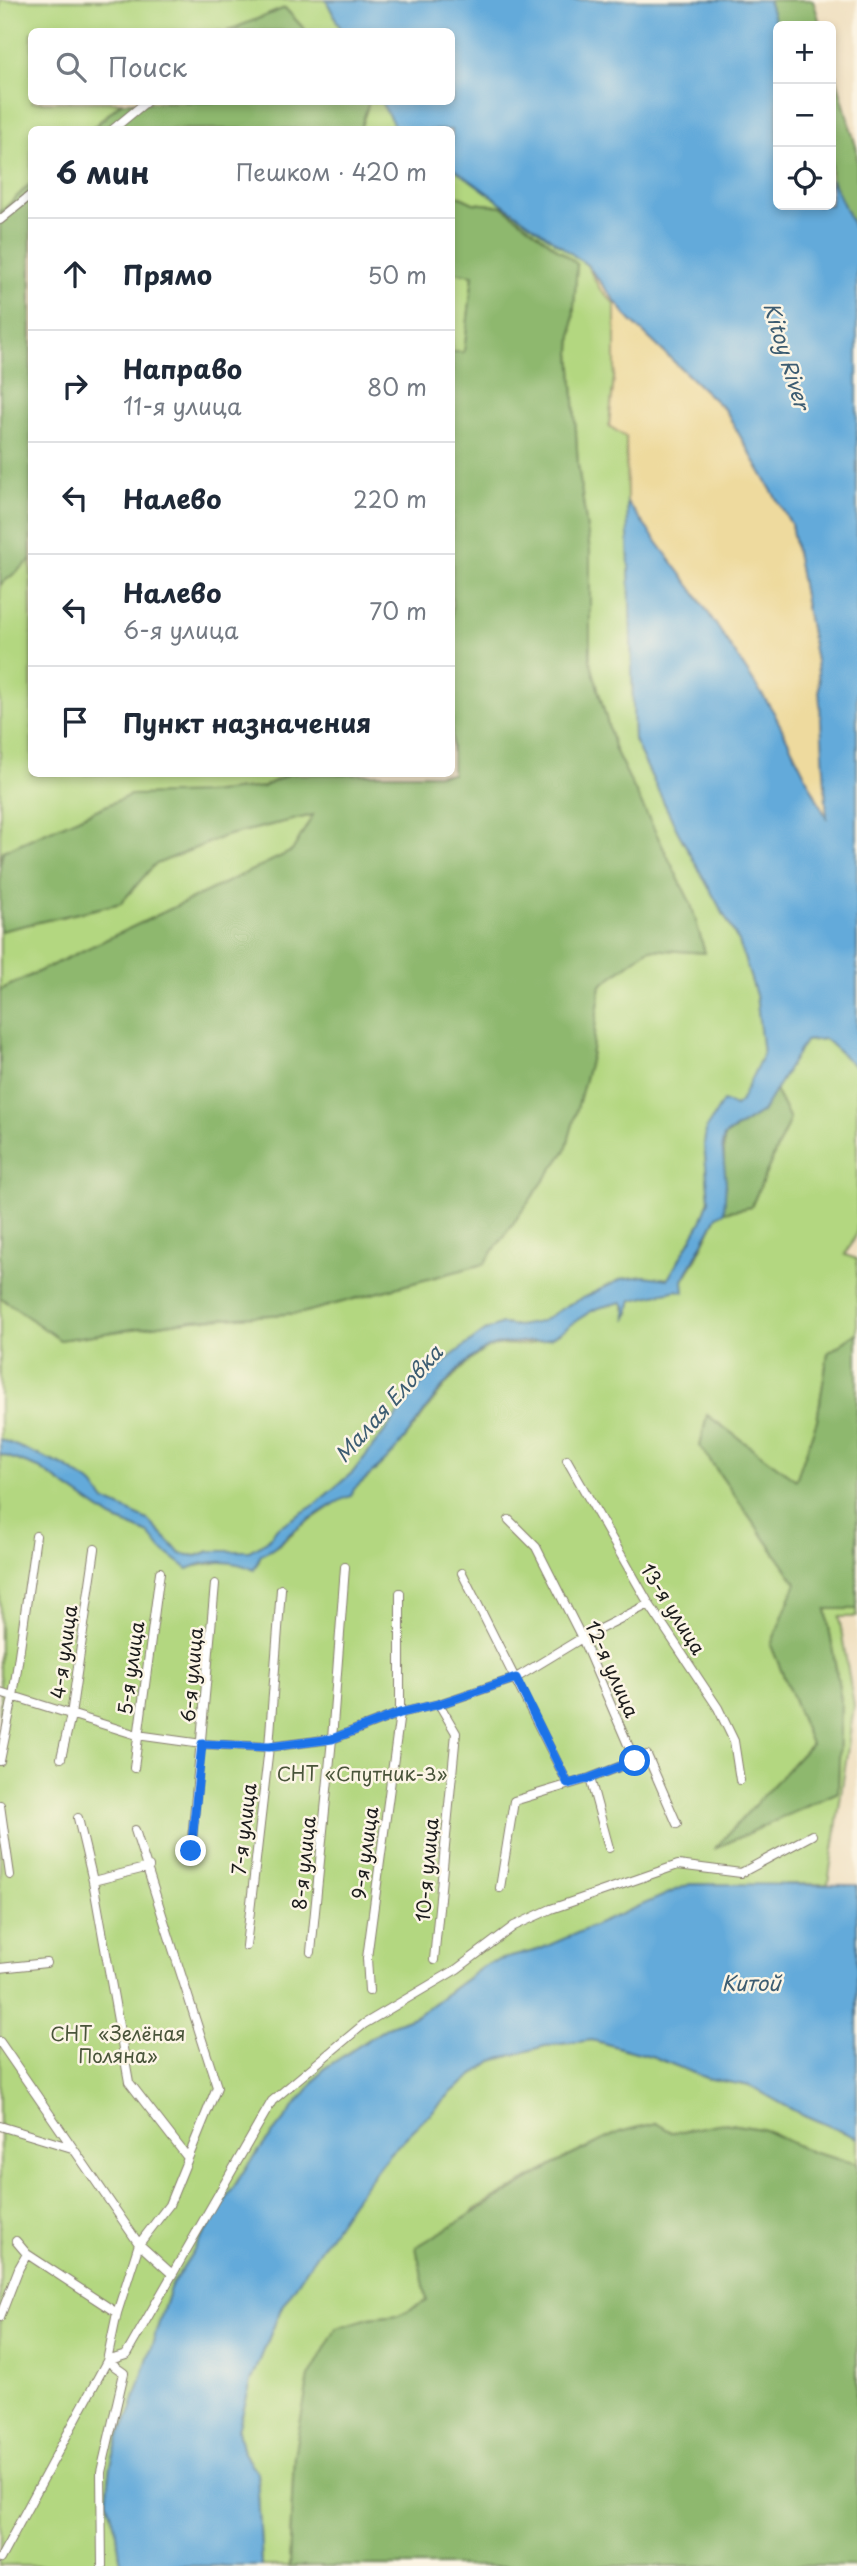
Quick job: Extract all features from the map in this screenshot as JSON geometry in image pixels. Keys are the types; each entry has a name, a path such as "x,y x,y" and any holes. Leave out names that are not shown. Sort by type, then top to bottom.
{"street":[{"path":"117,126 142,105"},
{"path":"0,220 28,197"},
{"name":"13-я улица","path":"567,1460 649,1604 718,1708 734,1741 740,1780"},
{"name":"12-я улица","path":"509,1520 536,1547 582,1638 635,1761"},
{"path":"0,1761 13,1697 36,1535"},
{"name":"4-я улица","path":"61,1758 71,1715 95,1549"},
{"name":"8-я улица","path":"311,1952 332,1739 345,1567"},
{"name":"5-я улица","path":"134,1768 160,1572"},
{"path":"462,1573 568,1784"},
{"name":"6-я улица","path":"191,1851 215,1584"},
{"name":"7-я улица","path":"246,1946 269,1747 281,1589"},
{"name":"9-я улица","path":"369,1991 367,1958 400,1713 400,1593"},
{"path":"0,1692 137,1735 202,1744 269,1747 332,1739 400,1713 439,1704 516,1678 582,1638 649,1604"},
{"name":"10-я улица","path":"435,1960 456,1733 439,1704"},
{"path":"500,1888 514,1801 590,1778 647,1755 677,1824"},
{"path":"590,1778 609,1848"},
{"path":"0,1805 10,1875"},
{"path":"78,1818 93,1881 129,2082 188,2158"},
{"path":"0,2559 107,2361 117,2313 139,2244 169,2205 217,2087 135,1829"},
{"path":"107,2361 126,2355 272,2101 364,2024 457,1969 514,1926 551,1909 678,1865 741,1873 812,1835"},
{"path":"93,1881 149,1867"},
{"path":"0,1968 46,1963"},
{"path":"0,2042 139,2244 172,2274"},
{"path":"0,2126 72,2148"},
{"path":"16,2241 27,2254 117,2313"},
{"path":"0,2316 27,2254"},
{"path":"102,2566 101,2472 124,2373 107,2361"}],"green space":[{"path":"0,0 326,0 340,28 303,28 285,8 235,28 28,28 28,105 119,105 94,126 28,126 28,186 0,213"},
{"path":"768,0 813,0 819,21 775,21"},
{"path":"285,8 303,28 235,28"},
{"path":"836,76 857,150 857,241 836,189"},
{"path":"119,105 368,105 361,126 95,126"},
{"path":"368,105 383,105 396,126 361,126"},
{"path":"455,169 587,265 600,289 615,304 615,369 609,425 626,437 634,740 678,832 739,942 756,995 763,1054 743,1099 704,1144 709,1199 701,1222 668,1279 644,1276 622,1279 568,1305 540,1323 518,1326 502,1324 421,1385 353,1472 313,1506 277,1528 267,1541 249,1551 210,1551 197,1556 181,1554 148,1520 104,1500 93,1485 64,1466 0,1439 0,1297 60,1340 193,1320 302,1313 484,1264 591,1057 601,985 649,949 705,953 691,904 615,750 590,660 590,551 578,465 571,351 577,264 502,206 473,203 455,194"},
{"path":"28,186 28,562 0,585 0,213"},
{"path":"455,194 473,203 502,206 577,264 571,351 578,465 590,551 590,660 615,750 691,904 705,953 649,949 601,985 591,1057 566,1150 484,1264 302,1313 193,1320 60,1340 0,1297 0,990 292,851 313,815 225,836 154,865 121,903 0,931 0,865 3,851 130,795 205,793 263,787 283,777 455,777 455,352 464,352 473,275 455,272"},
{"path":"455,272 473,274 464,353 455,352"},
{"path":"28,562 28,777 283,777 263,787 205,793 64,826 3,851 0,865 0,585"},
{"path":"313,815 293,851 0,990 0,931 121,903 153,865 225,836"},
{"path":"825,1039 857,1068 857,1233 845,1255 857,1259 857,1333 828,1353 817,1420 796,1481 707,1415 700,1446 797,1584 771,1645 811,1744 716,1848 838,1792 841,1700 826,1608 857,1609 857,1617 839,1617 854,1706 828,1884 788,1884 488,1963 416,2016 388,2027 325,2068 247,2166 170,2288 111,2465 107,2499 117,2533 121,2566 0,2566 0,1454 39,1468 112,1518 149,1534 192,1567 225,1561 244,1565 258,1563 261,1554 277,1546 382,1465 445,1386 469,1361 483,1351 506,1344 524,1345 537,1342 596,1309 622,1302 625,1311 629,1313 632,1300 677,1290 717,1216 751,1207 790,1119 775,1090 805,1041"},
{"path":"775,1090 790,1119 751,1207 724,1212 724,1137 762,1112"},
{"path":"857,1333 857,1609 826,1609 841,1700 838,1792 714,1849 811,1744 771,1645 796,1583 700,1446 707,1415 796,1480 817,1420 828,1353"},
{"path":"592,2040 654,2057 706,2078 750,2086 795,2111 857,2138 857,2164 811,2152 762,2129 723,2123 673,2133 656,2123 620,2132 564,2159 474,2210 428,2301 399,2315 369,2318 294,2455 289,2566 262,2566 257,2472 243,2453 238,2430 251,2382 282,2306 352,2202 390,2153 453,2091 492,2061 545,2046"},
{"path":"656,2123 673,2133 723,2123 762,2129 811,2152 857,2164 857,2566 289,2566 294,2455 309,2377 336,2328 369,2318 399,2315 427,2301 416,2247 564,2159 620,2132"}],"sand":[{"path":"587,265 630,320 725,410 791,524 818,672 828,821 773,711 693,590 627,502 626,437 609,426 615,369 615,304 600,289"}],"water":[{"name":"Kitoy River","path":"326,0 768,0 775,21 773,210 836,210 836,189 857,241 857,1068 825,1039 805,1041 762,1112 724,1136 724,1212 717,1216 683,1280 684,1292 677,1290 632,1300 626,1320 622,1302 590,1312 550,1338 535,1342 502,1343 487,1348 447,1381 394,1452 354,1489 351,1496 316,1515 274,1548 261,1554 254,1570 221,1562 188,1569 161,1549 149,1534 112,1518 39,1468 0,1454 0,1439 64,1466 93,1485 104,1500 148,1520 181,1554 197,1556 210,1551 249,1551 267,1541 277,1528 313,1506 353,1472 421,1385 450,1357 485,1331 502,1324 518,1326 540,1322 622,1279 644,1276 668,1279 701,1222 709,1200 704,1144 706,1129 723,1101 735,1106 740,1102 763,1054 756,995 739,942 678,832 634,740 627,502 693,590 773,711 827,819 818,672 791,524 725,410 630,320 587,265 455,169 455,126 394,126 383,105 455,105 455,28 340,28"},
{"name":"Китой","path":"690,1884 857,1885 857,2138 795,2111 750,2086 706,2078 654,2057 592,2040 545,2046 492,2061 453,2091 390,2153 352,2202 282,2306 251,2382 238,2430 243,2453 257,2472 262,2566 121,2566 117,2533 107,2499 111,2465 170,2288 247,2166 325,2068 388,2027 416,2016 488,1963 538,1950"}],"route":[{"path":"191,1851 202,1744 269,1747 332,1739 400,1713 439,1704 516,1678 568,1784 635,1761"}],"water label":[{"name":"Малая Еловка","path":"389,1404"}],"park label":[{"name":"СНТ «Спутник-3»","path":"362,1774"},
{"name":"СНТ «Зелёная Поляна»","path":"118,2045"}]}
